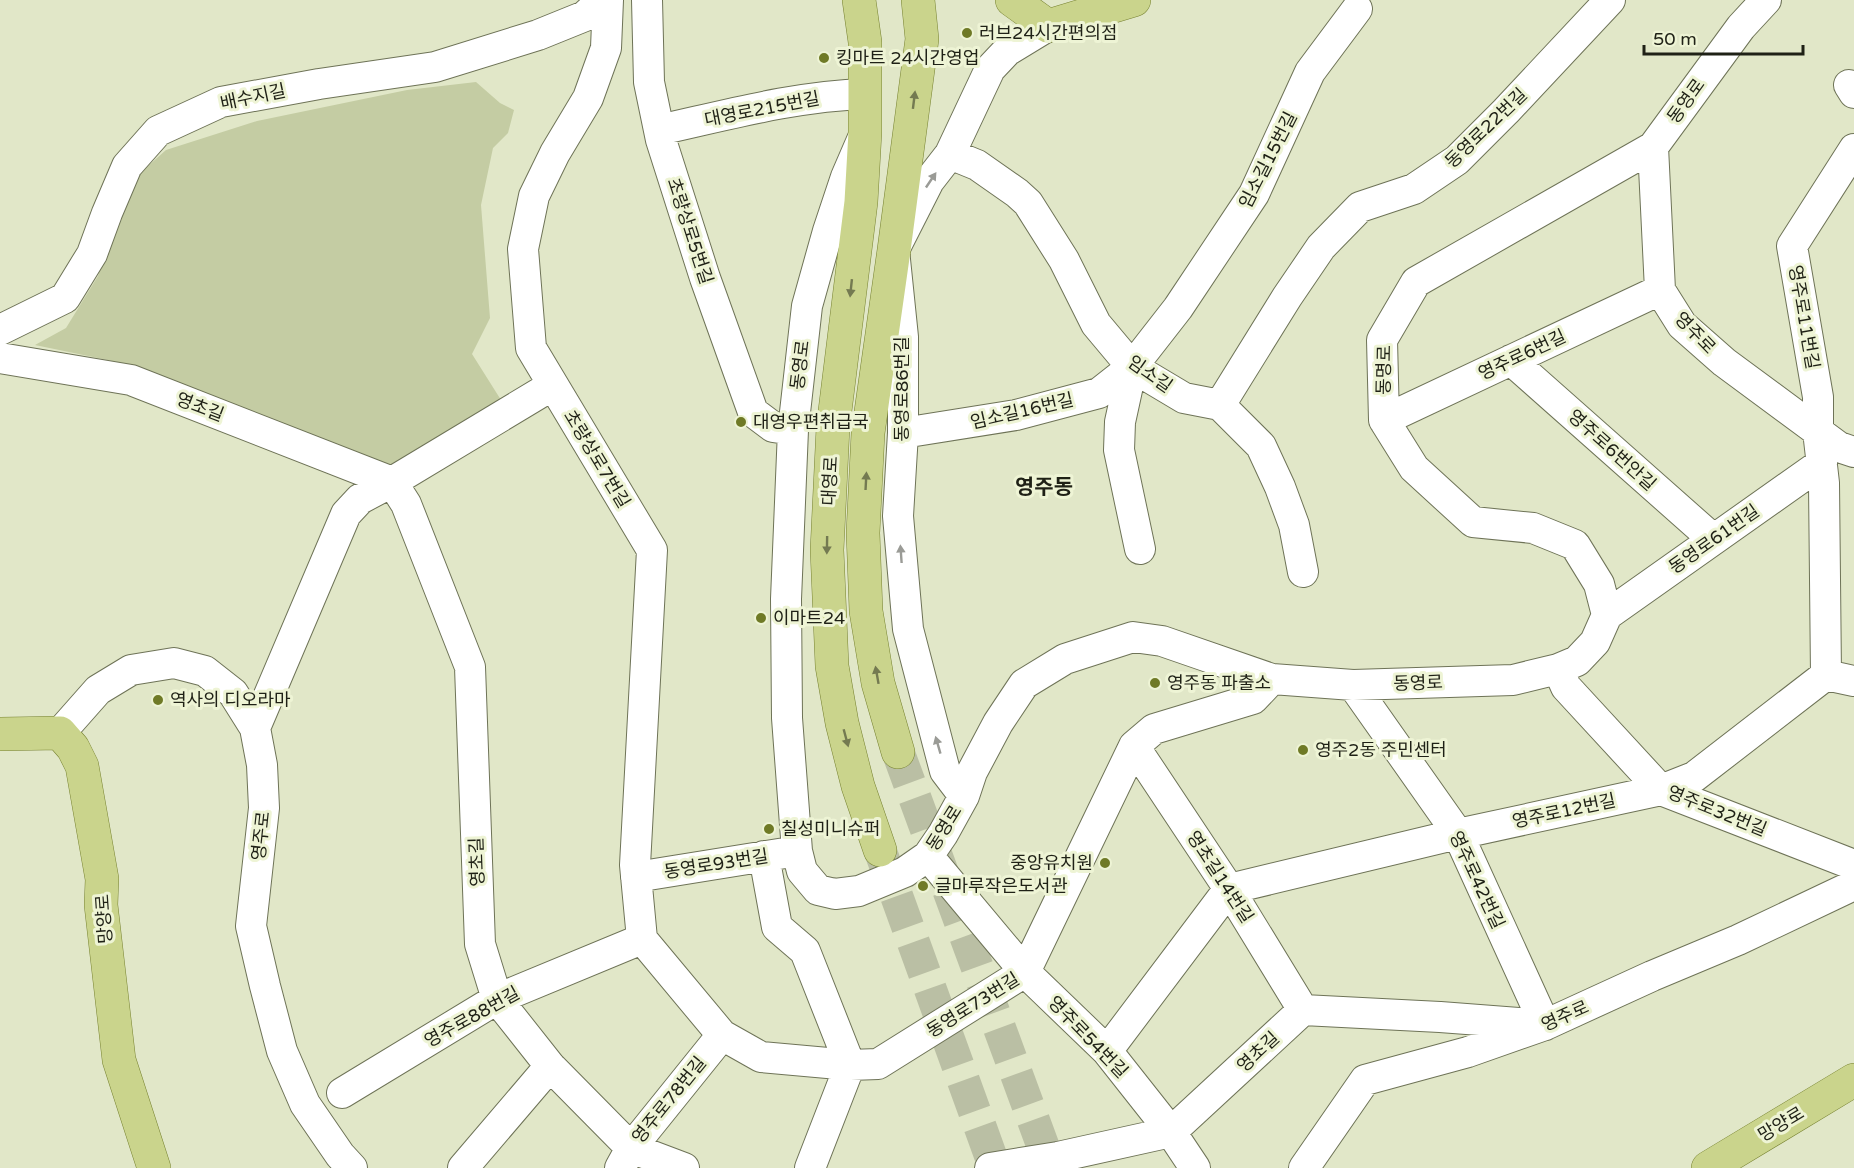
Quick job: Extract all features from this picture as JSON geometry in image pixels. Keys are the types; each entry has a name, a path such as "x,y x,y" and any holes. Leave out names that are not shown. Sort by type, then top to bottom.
{"main road":[{"name":"대영로","path":"859,0 865,42 866,132 855,250 833,428 827,561 832,666 840,716 858,786 880,850"},
{"name":"대영로","path":"898,752 878,683 868,621 863,533 868,433 922,39 918,0"},
{"path":"1012,0 1048,26 1134,0"},
{"path":"0,734 60,733"},
{"name":"망양로","path":"60,733 73,748 82,766 102,879 101,905 119,1060 154,1168"},
{"name":"망양로","path":"1708,1168 1854,1080"}],"street":[{"name":"배수지길","path":"0,330 65,298 92,254 127,166 158,131 221,102 319,84 435,67 548,31 585,16 602,0"},
{"name":"초량상로7번길","path":"608,0 606,48 588,98 555,153 534,196 523,249 531,348 652,549 635,865 642,939"},
{"name":"초량상로5번길","path":"647,0 649,82 661,140 705,278 753,412 773,427 793,430"},
{"name":"동영로22번길","path":"1220,405 1321,247 1360,207 1414,189 1457,160 1611,0"},
{"name":"동영로","path":"1653,147 1740,27 1766,0"},
{"name":"임소길15번길","path":"1132,367 1178,309 1254,194 1310,72 1357,9"},
{"path":"894,250 929,182 950,154 990,69 1007,51 1048,26"},
{"name":"대영로215번길","path":"659,130 803,99 866,94"},
{"name":"동영로","path":"866,132 846,177 807,306 793,430 786,599 787,706 797,851 802,871 818,890 835,894 859,891 906,872 928,856 964,796 972,772 998,723 1024,684 1065,659 1139,637 1162,641 1272,679 1353,685 1513,680 1576,662 1595,642 1607,615"},
{"name":"영주로","path":"1653,147 1660,290 1682,326 1724,362 1839,447 1854,453"},
{"name":"동명로","path":"1607,615 1599,584 1575,545 1533,528 1473,522 1414,468 1384,420 1382,340 1416,282 1653,147"},
{"name":"영주로11번길","path":"1818,431 1818,397 1792,246 1854,149"},
{"name":"임소길","path":"950,154 977,165 1028,203 1064,260 1096,324 1132,367 1184,398 1220,405"},
{"name":"동영로","path":"822,257 840,232 846,231 851,234 855,250"},
{"name":"동영로86번길","path":"894,250 903,337 903,433 898,516 908,629 945,771 964,796"},
{"name":"영주로6번길","path":"1384,420 1660,290"},
{"name":"영초길","path":"0,358 131,380 392,482 406,504 470,667 480,944 497,999 625,1158 684,1168"},
{"name":"영주로6번안길","path":"1511,360 1713,539"},
{"path":"1132,367 1120,422 1119,450 1140,549"},
{"name":"임소길16번길","path":"903,433 1016,415 1099,393 1132,367"},
{"path":"255,728 346,514 360,499 553,385"},
{"path":"1220,405 1261,446 1294,525 1303,572"},
{"name":"영주로12번길","path":"1229,890 1458,834 1661,790 1694,777 1840,678 1818,431"},
{"name":"동영로61번길","path":"1607,615 1822,463"},
{"name":"영주로","path":"60,733 98,690 131,670 174,663 206,671 233,693 255,728 262,765 264,808 251,926 282,1051 305,1104 340,1155 352,1168"},
{"name":"영주로32번길","path":"1558,669 1566,687 1661,790 1854,865"},
{"name":"동영로73번길","path":"642,939 722,1035 761,1057 850,1065 878,1064 1025,972 1134,746 1154,729 1253,699 1272,679"},
{"name":"영주로42번길","path":"1353,685 1458,834 1545,1025"},
{"name":"영초길14번길","path":"1134,746 1229,890 1303,1010"},
{"name":"동영로93번길","path":"636,877 797,851"},
{"path":"764,856 777,927 805,951 850,1065 810,1168"},
{"name":"영주로54번길","path":"928,856 1025,972 1107,1051 1172,1132 1195,1168"},
{"name":"영주로","path":"1304,1168 1365,1080 1468,1052 1545,1025 1738,940 1854,885"},
{"path":"1107,1051 1229,890"},
{"name":"영주로88번길","path":"342,1093 497,999 642,939"},
{"path":"1303,1010 1545,1025"},
{"name":"영초길","path":"1172,1132 1303,1010"},
{"name":"영주로78번길","path":"625,1158 722,1035"},
{"path":"463,1168 550,1065"},
{"path":"990,1168 1058,1157 1172,1132"}],"green space":[{"path":"476,82 500,103 514,110 508,133 493,148 481,205 490,318 472,354 501,400 397,475 122,363 35,345 66,328 98,276 130,182 166,150 257,121 407,90"}],"tunnel":[{"path":"898,752 1051,1168"},
{"path":"880,850 995,1168"}],"place":[{"name":"러브24시간편의점","path":"967,33"},
{"name":"킹마트 24시간영업","path":"824,58"},
{"name":"대영우편취급국","path":"741,422"},
{"name":"이마트24","path":"761,618"},
{"name":"영주동 파출소","path":"1155,683"},
{"name":"역사의 디오라마","path":"158,700"},
{"name":"영주2동 주민센터","path":"1303,750"},
{"name":"칠성미니슈퍼","path":"769,829"},
{"name":"중앙유치원","path":"1105,863"},
{"name":"글마루작은도서관","path":"923,886"}],"district":[{"name":"영주동","path":"1044,487"}]}
